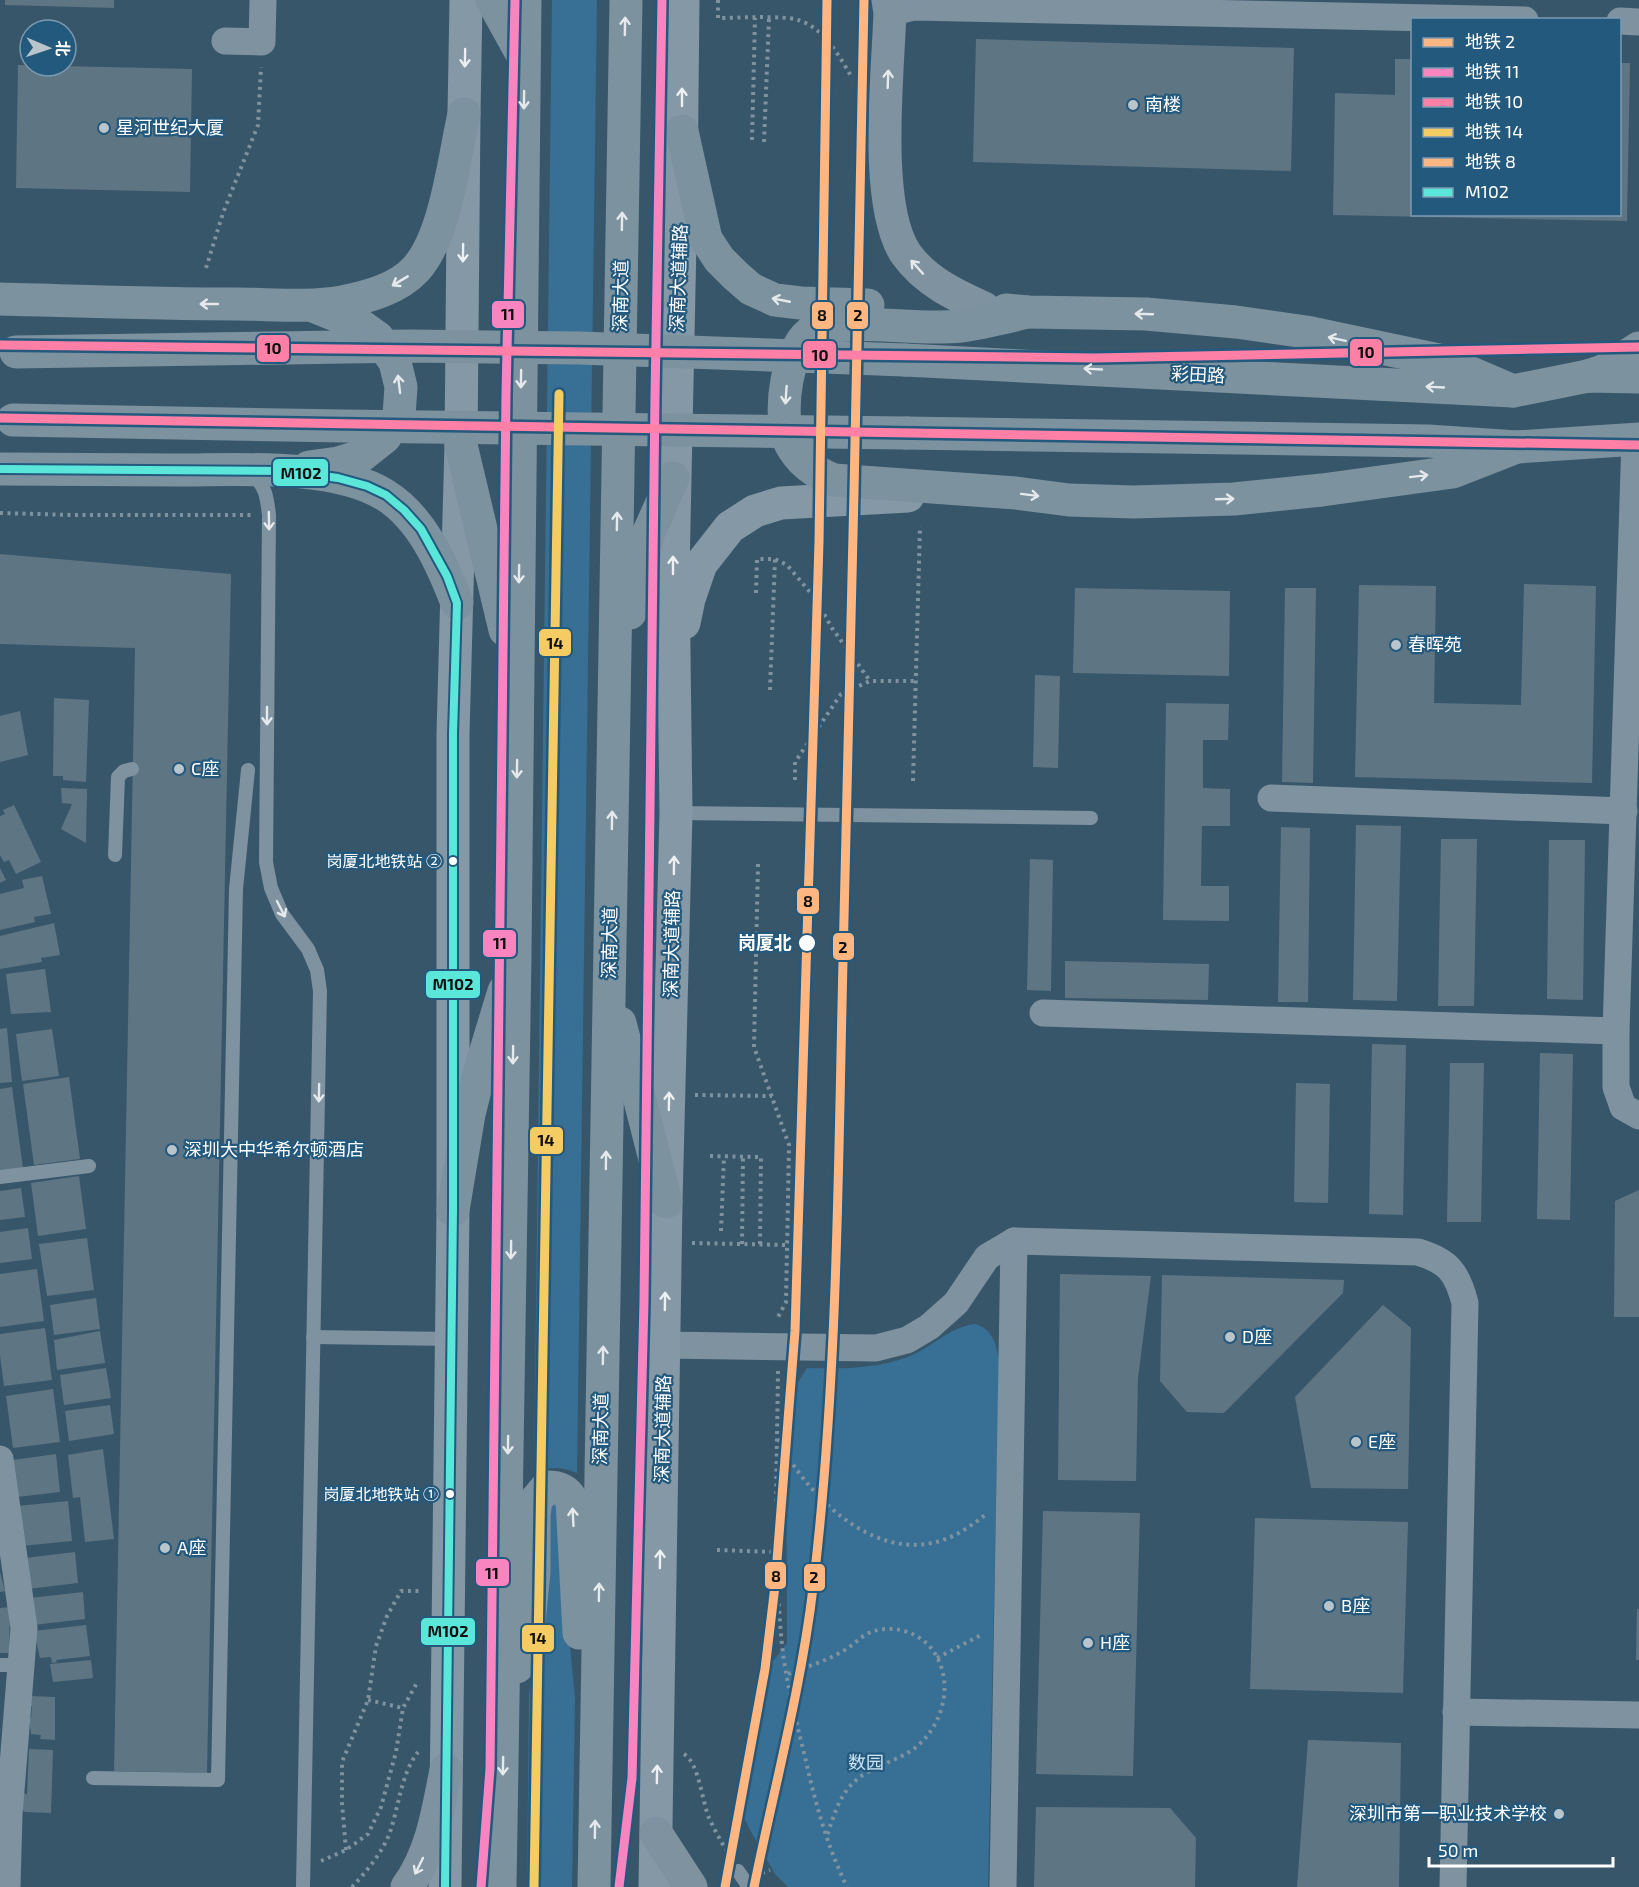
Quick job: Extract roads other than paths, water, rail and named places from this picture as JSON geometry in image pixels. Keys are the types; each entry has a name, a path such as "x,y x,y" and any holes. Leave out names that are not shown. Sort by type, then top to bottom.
{"main road":[{"path":"445,1887 453,1210 453,758 461,445 466,0"},
{"path":"492,0 525,59"},
{"path":"500,1887 515,955 525,0"},
{"name":"深南大道","path":"594,1887 626,0"},
{"name":"深南大道辅路","path":"655,1887 666,1202 676,813 673,478 683,0"},
{"path":"889,7 885,140 891,214 898,239 906,254 933,281 984,308"},
{"path":"0,299 190,304 309,304 366,297 387,289 417,269 440,225 464,114"},
{"path":"682,131 706,240 718,259 751,290 775,300 801,303 984,308 1028,312 1146,314 1236,322 1306,332 1443,361 1513,391"},
{"path":"287,471 338,463 361,456 385,437 399,415 401,387 395,362 378,338 360,325 309,304"},
{"path":"1028,312 960,326 853,324 815,329 800,342 786,384 786,427 790,441 801,459 810,468 834,480 1016,493 1069,500 1134,502 1234,499 1322,490 1453,472 1517,447"},
{"name":"彩田路","path":"8,352 410,346 579,348 904,360 1513,391 1588,376 1639,377"},
{"path":"1588,376 1618,363 1639,348"},
{"path":"7,420 1428,441 1517,447 1637,439"},
{"path":"461,445 498,598 518,697"},
{"path":"0,469 287,471 338,478 367,486 386,495 421,529 447,576 457,603"},
{"path":"615,663 629,616 648,534 673,478"},
{"path":"674,696 681,635 689,599 701,564 730,527 755,511 781,502 972,491"},
{"path":"453,1210 480,1070 515,955"},
{"path":"609,983 666,1202"},
{"path":"504,1720 529,1623 534,1572 536,1500 547,1487 558,1487 567,1492 572,1500 578,1625 584,1673 596,1720"},
{"path":"407,1887 420,1865 432,1834 446,1770"},
{"path":"656,1833 691,1887"}],"street":[{"path":"225,41 262,42 263,0"},
{"path":"889,7 1431,18"},
{"path":"1621,21 1639,22"},
{"path":"1637,439 1616,1031 1616,1088 1623,1107 1639,1116"},
{"path":"1271,798 1624,811"},
{"path":"1043,1012 1616,1031"},
{"path":"1003,1887 1014,1241"},
{"path":"664,1345 876,1348 907,1340 930,1327 956,1302 987,1257 1014,1241 1418,1252 1443,1262 1460,1284 1465,1303 1453,1887"},
{"path":"0,1459 24,1628 10,1665 5,1815 7,1887"},
{"path":"1456,1712 1639,1715"}],"lane":[{"path":"248,470 259,480 267,494 269,515 266,862 271,888 282,914 308,949 317,970 321,992 303,1887"},
{"path":"115,855 118,777 124,771 132,769"},
{"path":"93,1778 218,1780 236,889 248,770"},
{"path":"676,813 1091,818"},
{"path":"0,1177 89,1166"},
{"path":"313,1337 451,1339"},
{"path":"738,1871 748,1887"}],"metro line":[{"name":"11","path":"481,1887 490,1769 506,394 515,0"},
{"name":"11","path":"619,1887 632,1778 644,1301 662,0"},
{"name":"8","path":"725,1887 765,1669 775,1586 795,1331 819,542 827,0"},
{"name":"2","path":"754,1887 802,1663 813,1588 828,1432 838,1196 864,0"},
{"name":"10","path":"0,345 1095,358 1639,347"},
{"name":"14","path":"534,1887 559,394"},
{"name":"10","path":"0,418 1639,445"}],"place":[{"name":"南楼","path":"1133,105"},
{"name":"星河世纪大厦","path":"104,128"},
{"name":"春晖苑","path":"1396,645"},
{"name":"C座","path":"179,769"},
{"name":"岗厦北地铁站 ②","path":"453,861"},
{"name":"岗厦北","path":"807,943"},
{"name":"深圳大中华希尔顿酒店","path":"172,1150"},
{"name":"D座","path":"1230,1337"},
{"name":"E座","path":"1356,1442"},
{"name":"岗厦北地铁站 ①","path":"450,1494"},
{"name":"A座","path":"165,1548"},
{"name":"B座","path":"1329,1606"},
{"name":"H座","path":"1088,1643"},
{"name":"深圳市第一职业技术学校","path":"1559,1814"}],"park label":[{"name":"数园","path":"866,1763"}]}
